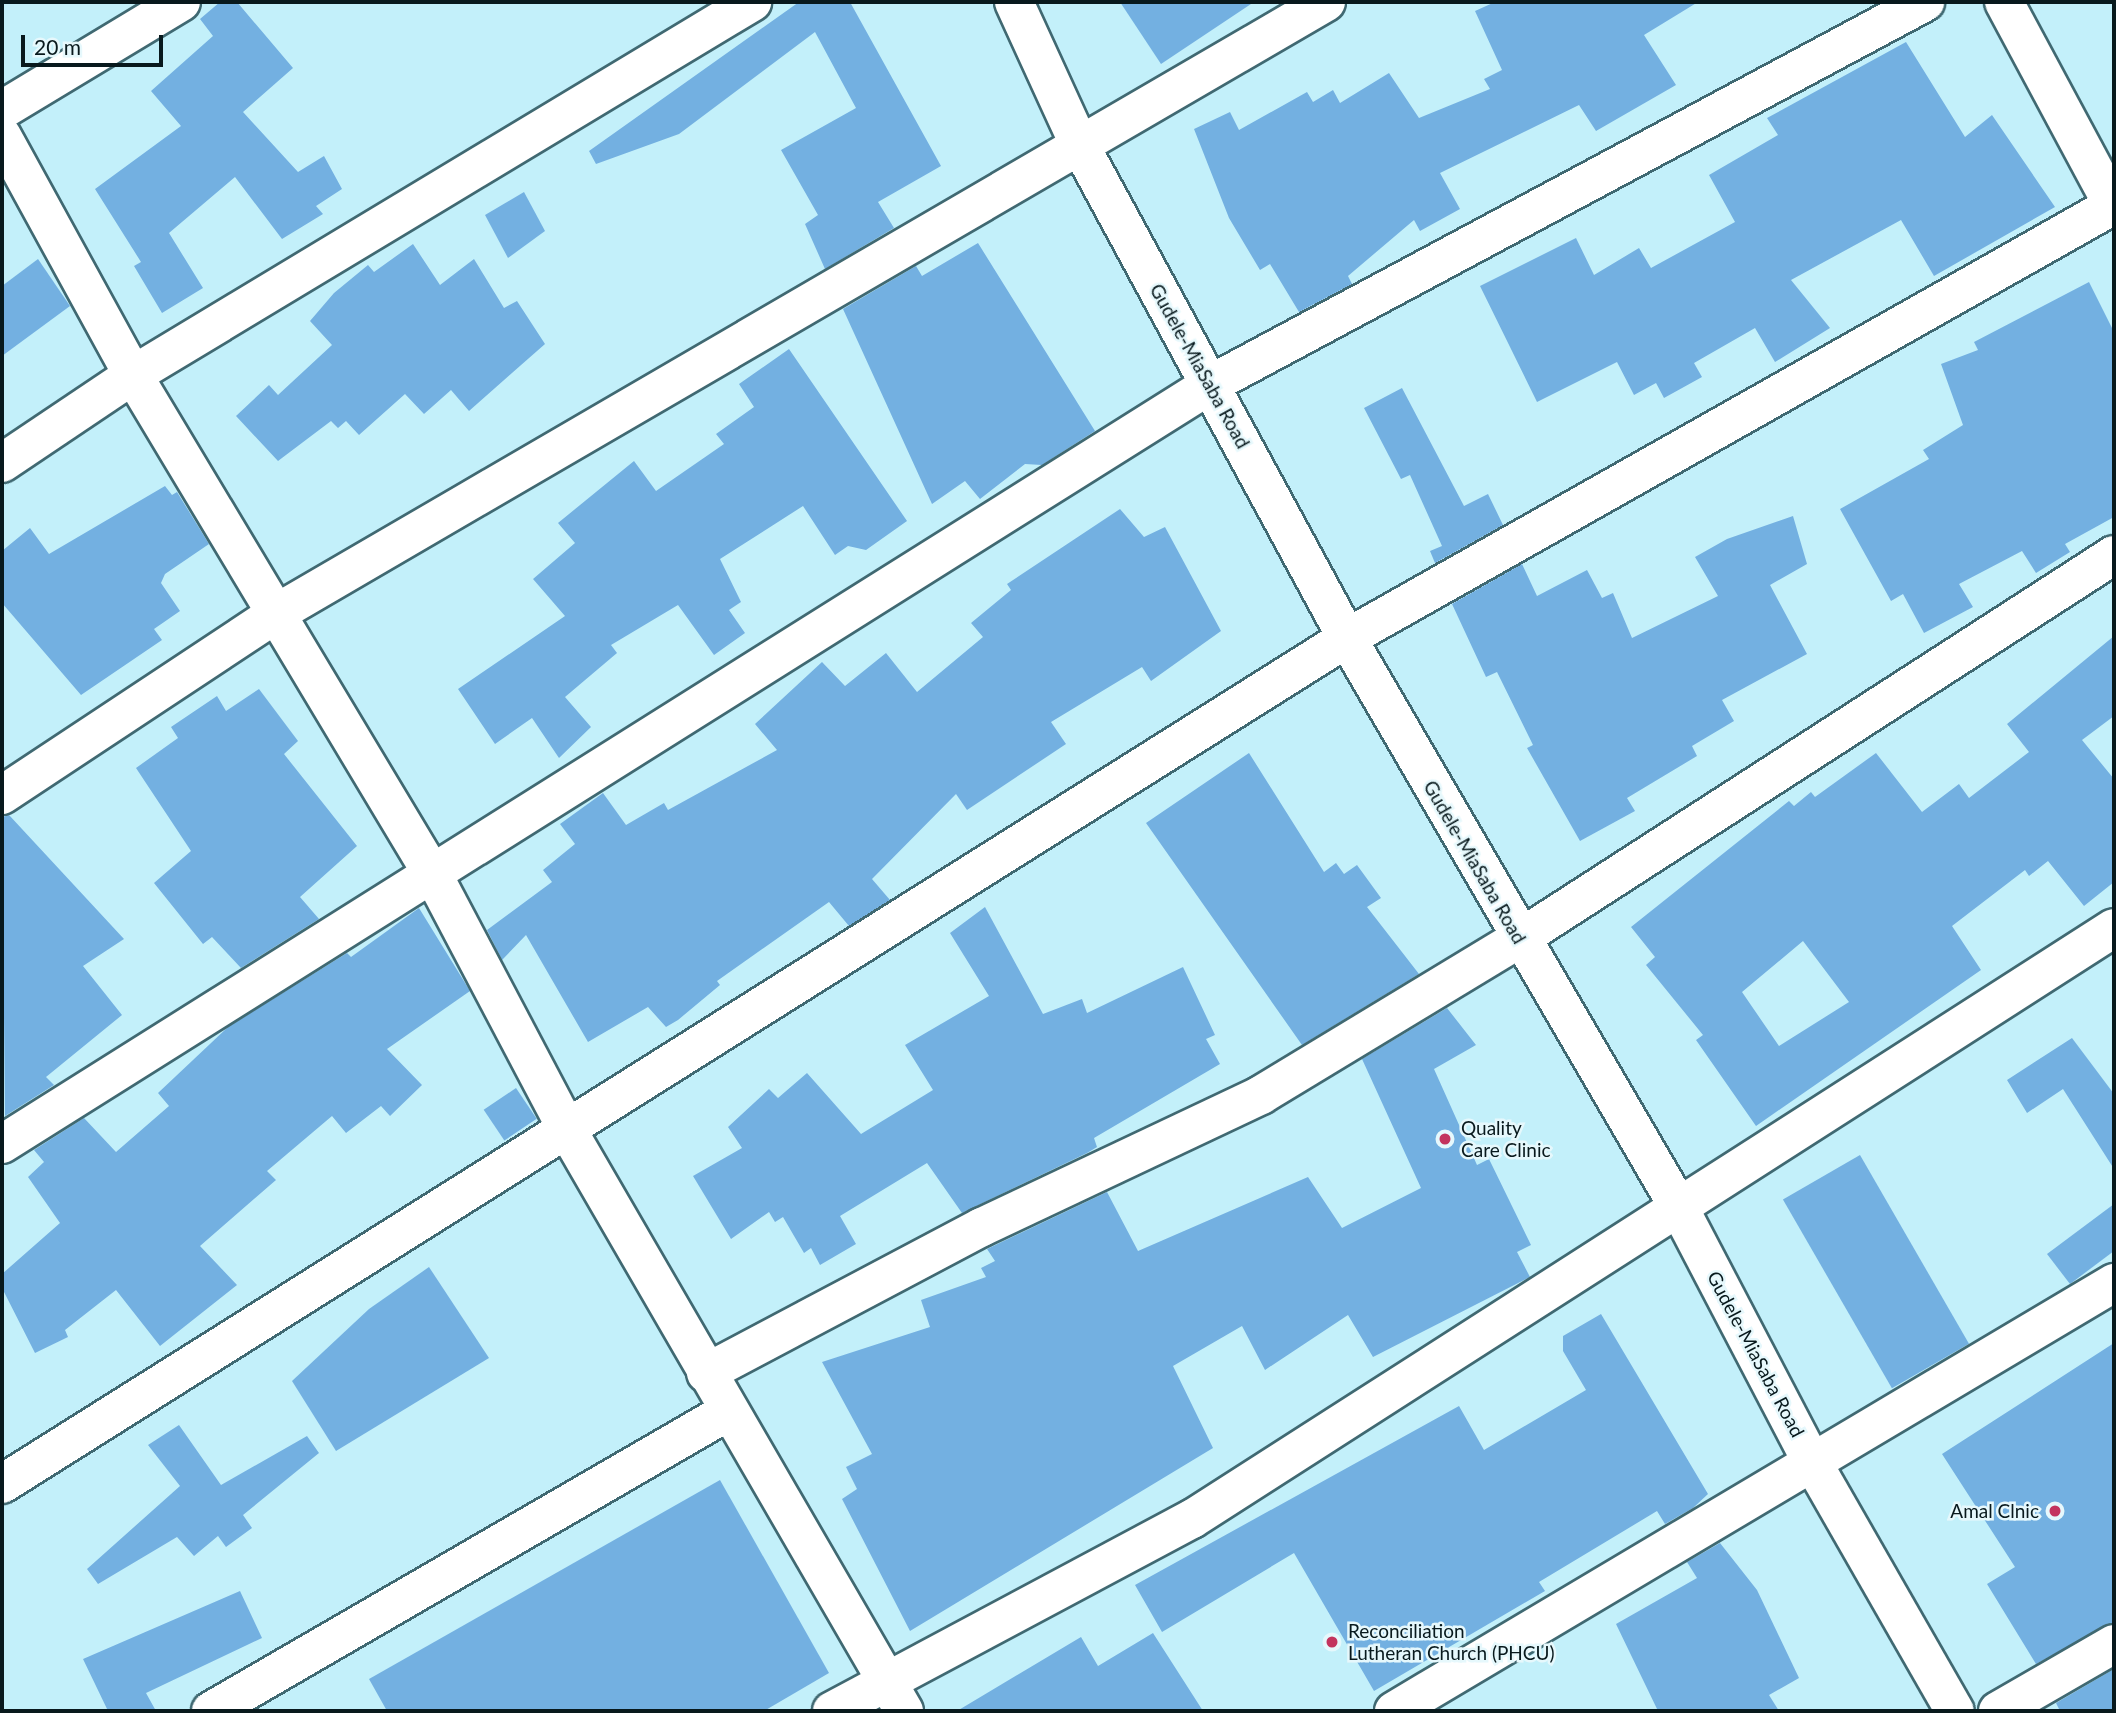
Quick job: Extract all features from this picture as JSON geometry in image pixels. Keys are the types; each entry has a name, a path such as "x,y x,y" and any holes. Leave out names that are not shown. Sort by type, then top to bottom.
{"street":[{"path":"2,110 181,2"},
{"path":"2,463 133,375 752,2"},
{"name":"Gudele-MiaSaba Road","path":"1014,2 1078,142 1347,638 1519,939 1677,1204 1811,1460 1955,1711"},
{"path":"2,796 277,613 1078,142 1326,2"},
{"path":"2,1144 1211,384 1925,2"},
{"path":"2,1484 569,1133 1347,638 2114,206 2004,2"},
{"path":"2,136 133,375 433,875 569,1133 727,1412 895,1696"},
{"path":"706,1373 982,1227 1261,1095 1519,939 2114,555"},
{"path":"832,1711 895,1696 1192,1519 1677,1204 2114,928"},
{"path":"1394,1711 1811,1460 2114,1283"},
{"path":"211,1711 727,1412"},
{"path":"1998,1711 2114,1644"}],"building":[{"path":"220,2 237,2 293,68 243,112 298,172 324,156 342,189 316,206 323,214 282,239 235,177 169,233 203,288 162,313 134,266 141,262 95,189 181,126 151,91 213,36 200,19"},
{"path":"799,2 850,2 941,166 878,202 894,228 825,269 805,224 818,215 781,150 856,108 815,32 679,134 596,164 589,151"},
{"path":"1120,2 1254,2 1161,64"},
{"path":"1495,2 1698,2 1644,35 1676,85 1596,131 1579,105 1440,173 1460,209 1420,231 1414,220 1348,276 1352,284 1299,312 1270,264 1260,270 1229,218 1194,129 1230,112 1239,130 1307,92 1313,102 1333,90 1340,103 1389,73 1419,118 1490,89 1484,79 1502,70 1475,11"},
{"path":"1906,42 1965,137 1992,115 2055,207 1934,276 1901,220 1791,280 1830,328 1775,362 1755,328 1694,363 1702,377 1664,398 1656,383 1634,395 1617,362 1537,402 1480,286 1576,238 1594,275 1639,248 1651,268 1735,222 1709,175 1778,135 1767,118"},
{"path":"524,192 545,231 508,258 485,215"},
{"path":"978,243 1095,431 1042,465 1025,464 980,499 965,481 932,504 843,309 916,266 922,276"},
{"path":"413,244 440,285 474,259 504,308 517,301 545,344 469,411 451,390 424,414 405,394 359,435 346,421 338,428 331,421 278,461 236,416 269,385 278,395 332,345 310,321 334,293 368,265 374,272"},
{"path":"38,259 70,306 2,356 2,286"},
{"path":"2089,282 2114,332 2114,517 2065,544 2070,552 2036,573 2022,551 1959,584 1973,607 1924,633 1903,594 1891,601 1840,509 1929,459 1923,450 1963,425 1941,364 1978,350 1974,342"},
{"path":"789,349 907,521 866,550 848,546 835,555 803,506 720,559 741,602 729,610 745,633 714,655 678,605 611,645 617,653 565,697 591,727 559,758 532,718 495,744 458,689 565,616 533,579 575,543 558,523 634,461 656,491 724,444 716,434 754,407 739,384"},
{"path":"1402,388 1464,506 1488,494 1503,525 1435,563 1430,551 1442,546 1410,475 1401,479 1364,408"},
{"path":"165,486 172,495 177,492 209,544 165,574 161,583 180,611 154,629 162,640 81,695 2,603 2,551 30,528 49,554"},
{"path":"1120,509 1144,537 1165,527 1221,631 1151,681 1142,667 1051,722 1066,744 967,810 956,794 872,879 890,900 849,926 829,902 717,981 720,985 666,1027 648,1007 588,1042 526,935 502,960 487,930 552,882 543,870 575,844 560,824 603,793 626,825 664,803 668,810 777,750 755,724 822,662 845,686 886,653 917,692 983,637 971,623 1011,590 1007,584"},
{"path":"1793,516 1807,564 1770,585 1807,654 1722,700 1734,721 1692,746 1697,756 1627,798 1635,811 1580,841 1527,748 1533,745 1497,672 1486,677 1452,604 1522,564 1537,596 1587,570 1602,598 1613,593 1632,638 1718,596 1695,557 1727,539"},
{"path":"2114,636 2114,716 2082,740 2114,779 2114,882 2084,906 2048,861 2029,876 2025,870 1952,926 1981,970 1756,1126 1696,1040 1703,1035 1646,965 1655,957 1631,927 1789,801 1794,806 1811,792 1815,797 1876,753 1922,812 1959,784 1969,798 2029,752 2007,724","holes":["1803,941 1849,1002 1779,1046 1742,992"]},
{"path":"259,689 298,741 284,754 357,846 300,897 319,919 241,968 212,937 203,944 154,883 191,851 136,768 178,738 171,727 217,696 226,711"},
{"path":"1249,753 1324,872 1336,863 1344,874 1357,865 1381,898 1367,907 1419,974 1302,1045 1146,823"},
{"path":"9,815 124,939 83,966 122,1015 46,1077 54,1085 5,1116 2,817"},
{"path":"985,907 1043,1014 1082,999 1087,1013 1183,967 1215,1035 1206,1039 1220,1064 1094,1138 1097,1147 1087,1153 962,1213 927,1163 840,1216 856,1244 820,1265 811,1248 804,1253 783,1217 775,1222 769,1212 731,1239 693,1176 742,1148 728,1127 769,1089 778,1098 807,1073 861,1134 933,1090 905,1045 989,996 950,933"},
{"path":"419,908 470,991 387,1049 422,1085 390,1116 381,1106 346,1133 332,1116 267,1171 276,1180 200,1246 237,1285 160,1346 116,1290 65,1330 68,1337 35,1353 2,1288 2,1274 60,1223 28,1177 44,1162 34,1150 84,1118 116,1152 169,1106 158,1093 228,1027 347,953 351,957"},
{"path":"1447,1008 1476,1045 1434,1069 1477,1165 1489,1159 1531,1245 1517,1252 1530,1277 1373,1357 1348,1315 1265,1370 1242,1326 1173,1366 1213,1448 910,1631 842,1499 857,1489 846,1467 872,1454 822,1362 930,1327 921,1300 986,1277 981,1268 995,1261 987,1249 1107,1192 1138,1251 1308,1177 1342,1228 1421,1188 1362,1059"},
{"path":"2072,1038 2114,1094 2114,1169 2063,1089 2027,1113 2007,1080"},
{"path":"516,1088 537,1119 504,1140 484,1110"},
{"path":"1860,1155 1969,1344 1892,1388 1783,1200"},
{"path":"2114,1204 2114,1251 2070,1284 2047,1254"},
{"path":"429,1267 489,1358 336,1451 292,1381 369,1309"},
{"path":"1601,1314 1708,1494 1693,1508 1665,1524 1657,1511 1539,1582 1545,1591 1374,1691 1294,1553 1162,1632 1135,1585 1459,1406 1484,1450 1586,1390 1563,1351 1563,1336"},
{"path":"2114,1343 2114,1622 2036,1664 1987,1584 2015,1567 1942,1454"},
{"path":"179,1425 221,1485 307,1436 319,1453 243,1515 252,1528 226,1547 218,1536 194,1556 177,1537 98,1584 87,1569 180,1486 148,1445"},
{"path":"720,1480 829,1673 764,1711 387,1711 369,1679"},
{"path":"1720,1543 1757,1590 1799,1678 1769,1695 1779,1711 1658,1711 1616,1624 1697,1578 1687,1562"},
{"path":"240,1591 262,1638 146,1693 156,1711 108,1711 83,1659"},
{"path":"1153,1633 1203,1711 957,1711 1081,1637 1098,1666"},
{"path":"2114,1669 2114,1711 2060,1711 2056,1703"}],"place":[{"name":"Quality Care Clinic","path":"1445,1139"},
{"name":"Amal Clnic","path":"2055,1511"},
{"name":"Reconciliation Lutheran Church (PHCU)","path":"1332,1642"}]}
